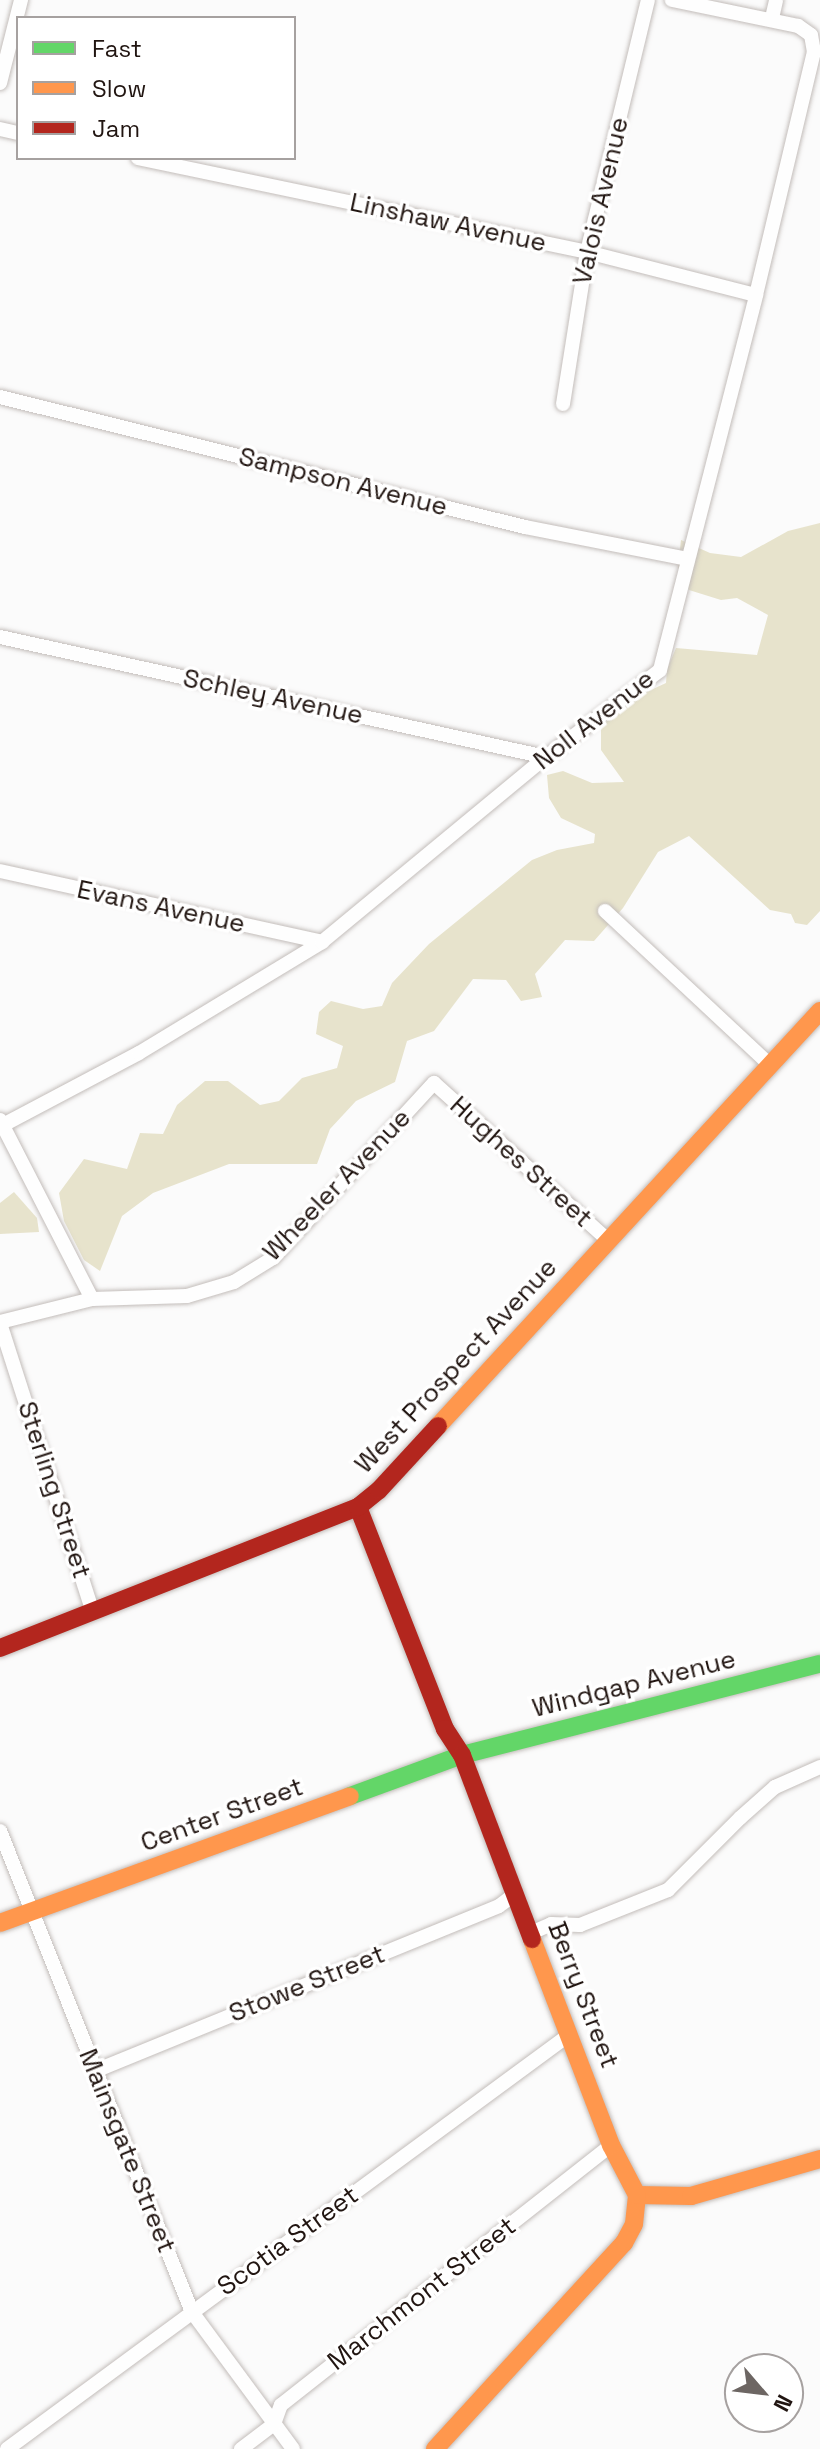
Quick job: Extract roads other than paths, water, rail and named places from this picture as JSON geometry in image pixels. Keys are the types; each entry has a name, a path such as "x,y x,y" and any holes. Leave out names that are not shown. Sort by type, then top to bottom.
{"street":[{"name":"Valois Avenue","path":"563,404 587,252 648,0"},
{"path":"672,0 772,18 776,0"},
{"name":"Noll Avenue","path":"2,1123 139,1053 322,942 546,757 660,670 756,295 814,52 811,35 798,26 772,18"},
{"path":"0,83 16,20"},
{"name":"Linshaw Avenue","path":"148,160 587,252 756,295"},
{"name":"Sampson Avenue","path":"0,397 525,527 688,559"},
{"name":"Schley Avenue","path":"0,637 546,757"},
{"name":"Evans Avenue","path":"0,871 322,942"},
{"path":"605,911 769,1064"},
{"name":"West Prospect Avenue","path":"0,1648 358,1507 379,1490 820,1011"},
{"name":"Hughes Street","path":"434,1083 608,1240"},
{"name":"Wheeler Avenue","path":"0,1322 92,1299 187,1296 234,1282 273,1258 434,1083"},
{"path":"2,1123 92,1299"},
{"name":"Sterling Street","path":"0,1322 93,1612"},
{"name":"Berry Street","path":"358,1507 445,1729 462,1755 611,2145 637,2195"},
{"name":"Windgap Avenue","path":"462,1755 820,1664"},
{"name":"Center Street","path":"0,1923 462,1755"},
{"path":"531,1933 551,1924 580,1925 668,1890 775,1787 820,1767"},
{"name":"Mainsgate Street","path":"0,1831 192,2312 293,2449"},
{"name":"Stowe Street","path":"95,2071 499,1906 516,1893"},
{"name":"Scotia Street","path":"7,2449 570,2034"},
{"name":"Marchmont Street","path":"241,2449 274,2424 281,2405 611,2145"},
{"path":"435,2449 624,2243 634,2224 637,2195 691,2196 820,2159"}]}
